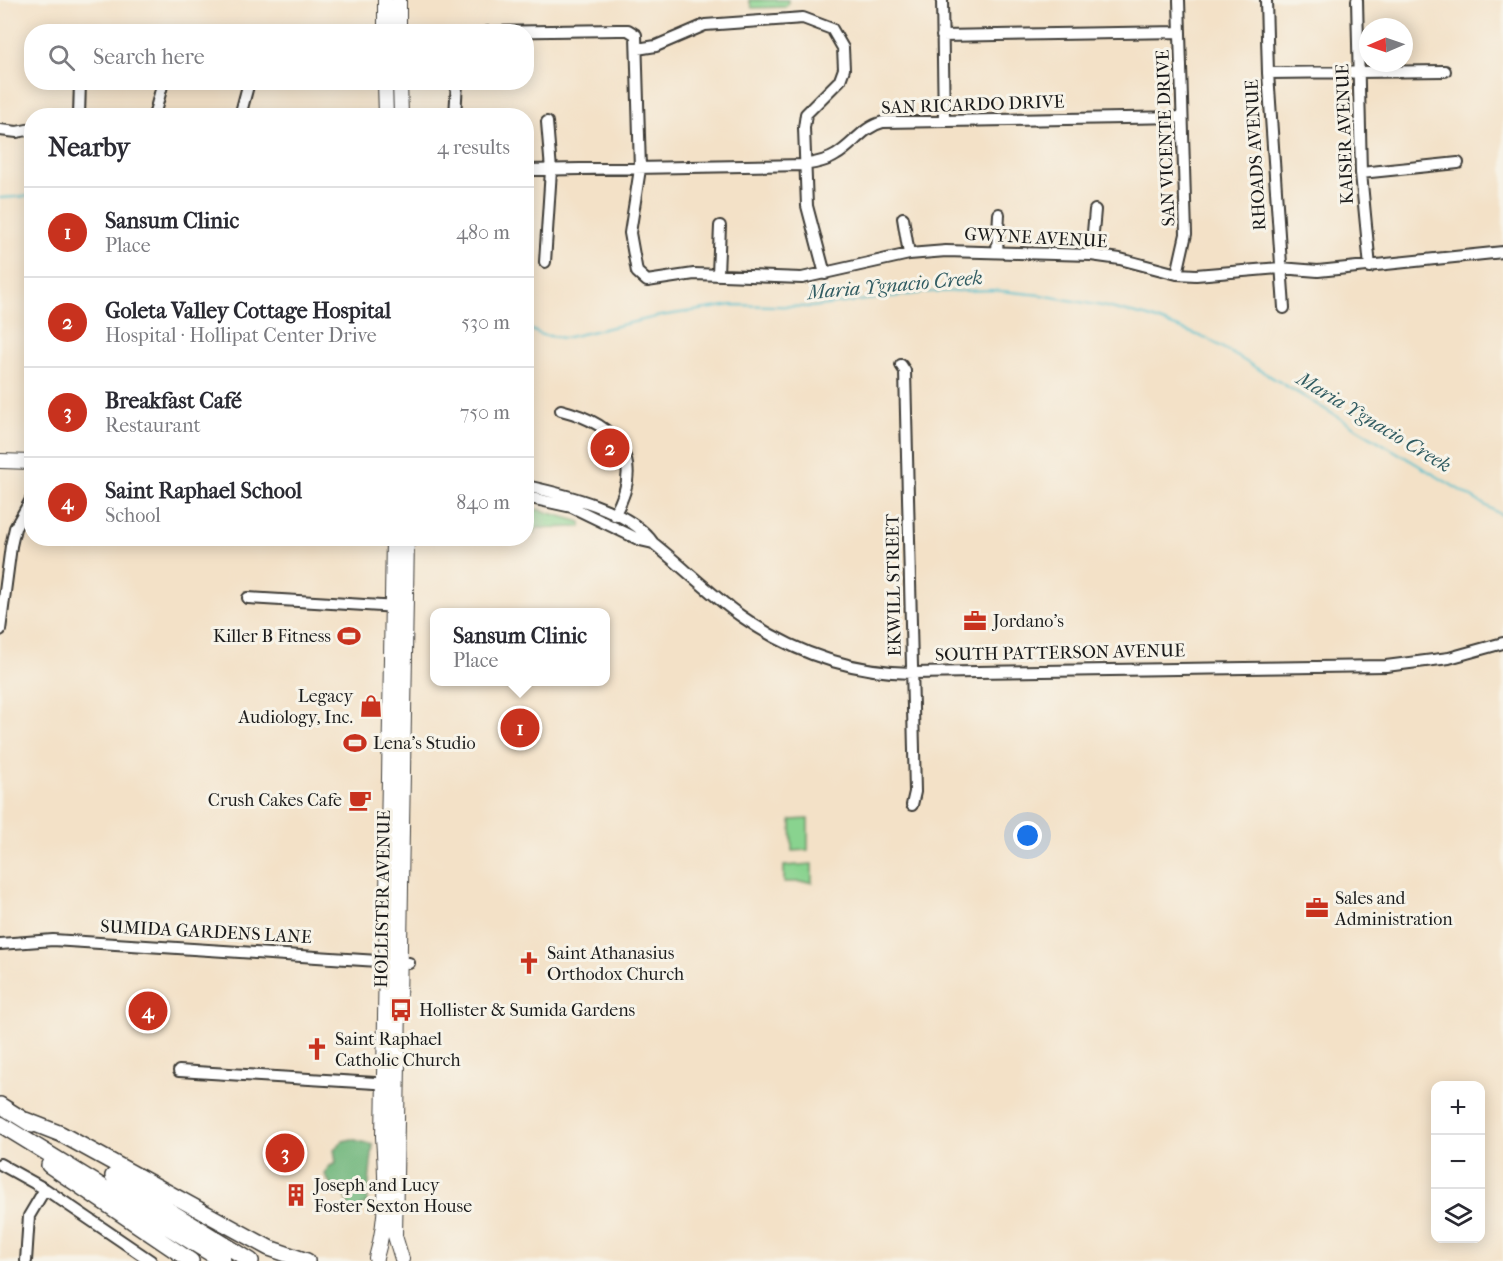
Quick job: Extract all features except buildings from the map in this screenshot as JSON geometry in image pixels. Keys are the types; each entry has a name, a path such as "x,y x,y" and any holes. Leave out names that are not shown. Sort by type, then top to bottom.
{"highway":[{"path":"0,1105 251,1261"},
{"path":"25,1120 61,1134 269,1248 307,1261"},
{"path":"0,1125 97,1199 191,1261"},
{"path":"0,1125 223,1261"}],"main road":[{"path":"385,0 385,24"},
{"path":"399,0 399,24"},
{"path":"385,90 386,108"},
{"path":"400,90 400,108"},
{"path":"0,461 24,462"},
{"name":"HOLLISTER AVENUE","path":"393,546 398,962"},
{"name":"HOLLISTER AVENUE","path":"403,1260 395,1236 392,1084 398,962 407,546"},
{"name":"HOLLISTER AVENUE","path":"374,1259 384,1225 386,1189 383,1137 392,1084"},
{"path":"374,1259 389,1254 403,1260"}],"street":[{"path":"942,0 944,121"},
{"name":"SAN VICENTE DRIVE","path":"1177,274 1186,234 1179,0"},
{"name":"RHOADS AVENUE","path":"1266,0 1268,73 1284,308"},
{"name":"KAISER AVENUE","path":"1358,0 1361,173 1370,267"},
{"path":"638,49 656,46 705,25 803,18 832,29 843,48 844,69 840,80 806,114 804,165 807,206 825,274"},
{"path":"534,31 628,30 636,35 640,169"},
{"path":"942,36 1180,32"},
{"path":"1268,73 1445,71"},
{"path":"79,108 80,90"},
{"path":"156,108 161,90"},
{"path":"242,108 247,90"},
{"path":"455,108 457,90"},
{"name":"SAN RICARDO DRIVE","path":"534,170 804,165 822,162 837,155 873,125 944,121 1182,117"},
{"path":"545,262 551,170 547,122"},
{"path":"0,130 24,131"},
{"path":"1361,173 1458,163"},
{"name":"GWYNE AVENUE","path":"640,169 630,233 633,258 640,277 651,281 694,274 780,279 825,274 909,254 996,252 1091,255 1120,259 1177,274 1222,274 1280,268 1318,271 1370,267 1503,252"},
{"path":"1091,255 1095,210"},
{"path":"996,252 999,214"},
{"path":"903,218 909,254"},
{"path":"718,274 720,226"},
{"name":"EKWILL STREET","path":"901,365 905,371 915,792 912,805"},
{"path":"561,410 594,420 610,432 621,449 627,467 626,494 614,515"},
{"name":"SOUTH PATTERSON AVENUE","path":"534,488 577,499 646,532 653,543 740,616 784,642 852,667 912,673 1386,666 1449,658 1503,643"},
{"name":"SOUTH PATTERSON AVENUE","path":"534,499 572,507 640,540 653,543"},
{"path":"0,630 10,546 15,528 24,512"},
{"path":"248,598 406,607"},
{"name":"SUMIDA GARDENS LANE","path":"0,944 53,940 398,962"},
{"path":"179,1071 392,1084"},
{"path":"0,1164 45,1189 151,1261"},
{"path":"26,1261 29,1216 45,1189"}],"green space":[{"path":"749,0 788,0 788,4 785,7 752,8"},
{"path":"536,509 581,522 581,527 536,528 535,533"},
{"path":"808,819 808,850 792,851 791,820"},
{"path":"812,864 812,882 784,882 784,866"},
{"path":"352,1139 373,1145 367,1203 352,1213 345,1196 334,1190 325,1175 328,1167 336,1163 334,1149 343,1141"}],"waterway":[{"name":"Maria Ygnacio Creek","path":"0,198 24,196"},
{"name":"Maria Ygnacio Creek","path":"534,331 542,335 564,338 660,316 732,305 811,307 930,292 992,290 1041,295 1102,306 1149,317 1208,339 1503,516"}],"place":[{"name":"Goleta Valley Cottage Hospital","path":"610,448"},
{"name":"Jordano's","path":"975,621"},
{"name":"Killer B Fitness","path":"349,636"},
{"name":"Legacy Audiology, Inc.","path":"371,706"},
{"name":"Sansum Clinic","path":"520,728"},
{"name":"Lena's Studio","path":"355,743"},
{"name":"Crush Cakes Cafe","path":"360,800"},
{"name":"Sales and Administration","path":"1317,908"},
{"name":"Saint Athanasius Orthodox Church","path":"529,963"},
{"name":"Hollister & Sumida Gardens","path":"401,1010"},
{"name":"Saint Raphael School","path":"148,1011"},
{"name":"Saint Raphael Catholic Church","path":"317,1049"},
{"name":"Breakfast Café","path":"285,1153"},
{"name":"Joseph and Lucy Foster Sexton House","path":"296,1195"}]}
